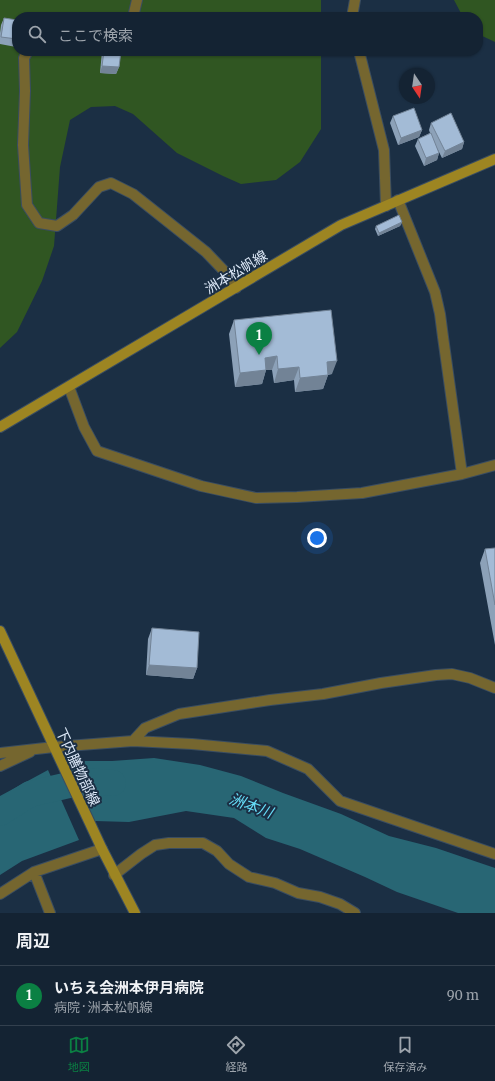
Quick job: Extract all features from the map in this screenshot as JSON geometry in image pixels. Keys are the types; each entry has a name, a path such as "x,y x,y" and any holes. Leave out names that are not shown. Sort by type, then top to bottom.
{"main road":[{"name":"洲本松帆線","path":"0,427 341,225 495,159"},
{"name":"下内膳物部線","path":"0,630 102,849 135,913"}],"street":[{"path":"134,12 138,0"},
{"path":"353,12 355,0"},
{"path":"25,56 23,145 27,205 39,223 57,226 73,215 99,187 111,183 133,194 206,252 228,275 236,288"},
{"path":"360,56 384,150 386,206"},
{"path":"398,200 435,292 440,314 462,474"},
{"path":"69,386 84,427 97,451 201,486 256,498 297,498 362,493 462,474 495,465"},
{"path":"133,741 145,728 179,714 270,700 323,694 381,683 452,674 470,678 495,688"},
{"path":"0,753 133,741 192,744 267,751 308,769 340,801 495,854"},
{"path":"0,766 37,749"},
{"path":"114,874 155,845 169,843 204,843 217,851 229,864 249,877 275,883 298,893 320,897 340,904 355,913"},
{"path":"0,894 34,872 102,849"},
{"path":"34,872 50,913"}],"green space":[{"path":"0,0 321,0 321,12 12,12 12,56 321,56 321,129 300,162 276,180 241,184 177,153 133,114 115,106 91,107 70,120 60,167 54,246 42,281 17,332 0,348"},
{"path":"454,0 495,0 495,42 483,36 483,12 460,12"}],"water":[{"path":"154,758 200,765 241,776 341,814 389,836 436,848 495,868 495,913 458,913 397,892 300,849 266,838 234,818 186,811 129,822 95,821 67,761 112,761"},
{"path":"48,770 79,840 22,861 0,875 0,796"}],"building":[{"path":"4,18 12,19 12,38 1,37"},
{"path":"103,56 120,56 119,67 102,66"},
{"path":"414,108 422,130 401,138 393,116"},
{"path":"451,113 464,142 445,151 431,123"},
{"path":"431,133 439,153 426,158 418,139"},
{"path":"399,215 402,222 379,233 376,226"},
{"path":"331,310 337,361 327,362 328,375 300,378 299,367 278,369 277,356 265,358 266,370 240,373 234,320"},
{"path":"495,548 495,605 485,549"},
{"path":"152,628 199,632 197,668 149,665"}],"waterway":[{"name":"洲本川","path":"0,813 30,794 86,781 113,783"}],"place":[{"name":"いちえ会洲本伊月病院","path":"259,355"}]}
